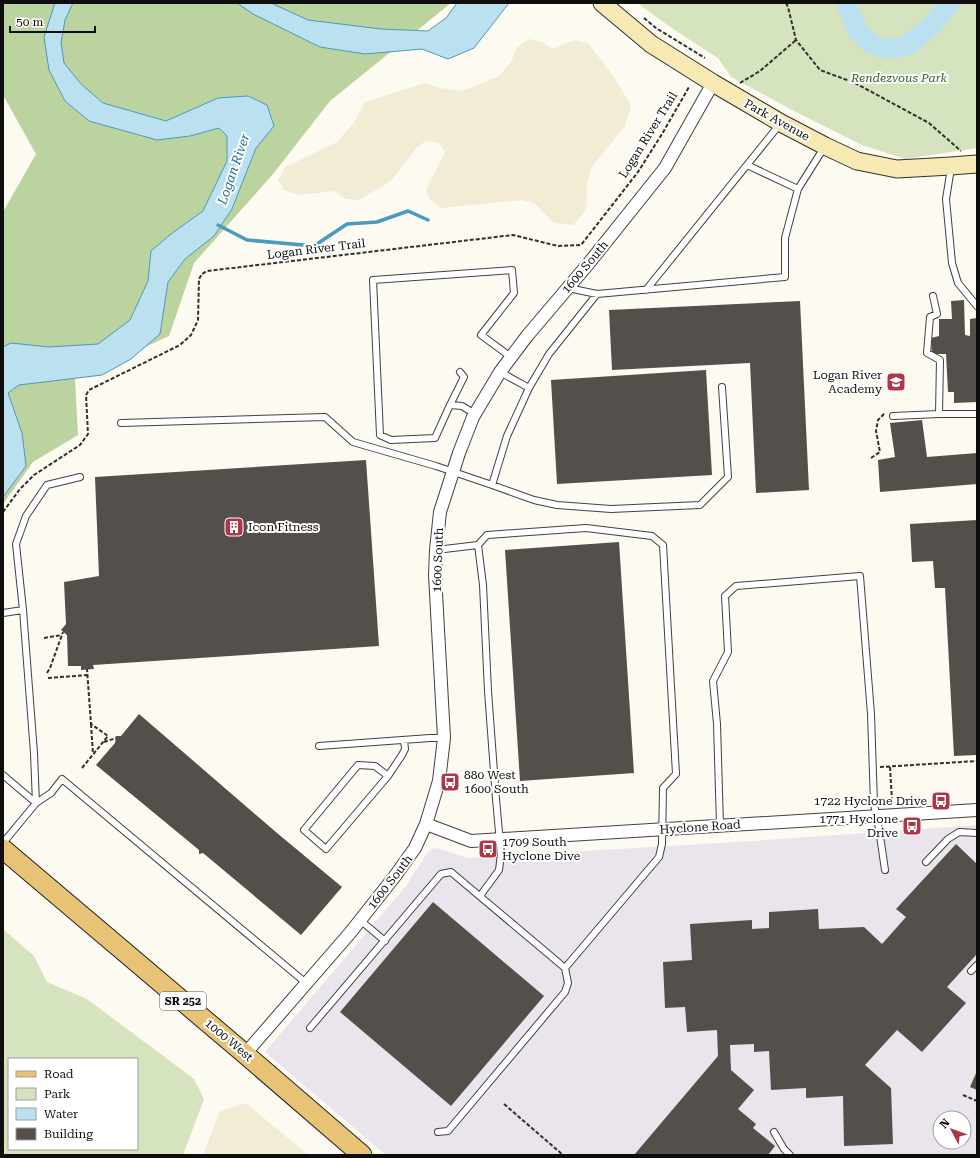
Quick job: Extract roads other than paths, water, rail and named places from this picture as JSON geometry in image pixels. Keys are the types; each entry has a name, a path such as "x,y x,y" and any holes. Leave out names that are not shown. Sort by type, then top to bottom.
{"main road":[{"name":"1000 West","path":"3,849 362,1155"}],"street":[{"name":"Park Avenue","path":"602,3 651,44 720,87 781,123 858,161 897,169 976,164"},
{"name":"1600 South","path":"245,1054 360,920 395,876 415,848 426,824 440,781 444,738 436,583 436,550 440,512 458,453 476,414 500,372 511,357 665,168 720,87"},
{"name":"Hyclone Road","path":"426,824 471,841 977,810"}],"lane":[{"path":"646,290 781,123"},
{"path":"568,288 597,294 785,277 785,238 798,188 825,146"},
{"path":"747,165 798,188"},
{"path":"951,166 946,199 952,263 958,283 977,306"},
{"path":"460,372 464,377 435,438 391,440 380,435 373,280 512,270 514,293 481,335 511,357"},
{"path":"492,485 507,436 529,388 549,354 597,294"},
{"path":"933,296 937,314 930,317 927,352 940,360 940,414"},
{"path":"500,372 529,388"},
{"path":"121,423 325,416 353,442 452,472 534,500 557,505 611,509 700,505 728,478 722,386"},
{"path":"450,405 462,406 476,414"},
{"path":"893,416 977,414"},
{"path":"36,803 24,610 16,544 26,516 47,485 80,477"},
{"path":"436,550 478,545 487,535 586,528 652,536 663,545 676,774 663,788 662,844 659,857 565,968"},
{"path":"478,545 483,585 488,691 501,854 499,870 480,896"},
{"path":"720,825 717,724 713,681 728,652 725,596 736,586 860,576 871,714 874,804 885,870"},
{"path":"3,613 24,610"},
{"path":"319,746 444,738"},
{"path":"388,776 375,766 358,765 304,830 326,849 388,776 405,749 404,740"},
{"path":"3,775 36,803"},
{"path":"3,843 36,803 51,793 62,779 306,983"},
{"path":"926,862 948,839 959,832 977,833"},
{"path":"310,1028 441,874 451,872 565,968 568,982 565,992 448,1131 438,1132"},
{"path":"360,920 385,941"},
{"path":"971,971 977,965"},
{"path":"774,1132 784,1149 790,1155"}],"water":[{"name":"Logan River","path":"55,3 73,3 65,20 61,43 64,63 81,84 103,103 166,121 218,98 248,96 267,105 274,126 256,148 232,209 214,236 185,259 168,282 160,334 131,359 102,375 19,385 8,393 22,433 26,466 3,497 3,347 11,343 49,347 98,344 130,320 148,281 151,251 171,234 203,211 227,161 227,136 219,128 190,136 157,140 89,121 65,101 49,70 44,37"},
{"path":"237,3 271,3 308,20 381,29 428,31 446,18 457,3 509,3 474,48 448,59 422,49 365,54 320,47 253,14"}],"waterway":[{"path":"846,3 858,32 873,45 891,49 908,45 934,23 950,3"},
{"path":"218,225 247,240 314,246 347,224 377,222 408,211 428,220"}],"place":[{"name":"Logan River Academy","path":"896,382"},
{"name":"Icon Fitness","path":"234,527"},
{"name":"880 West 1600 South","path":"450,782"},
{"name":"1722 Hyclone Drive","path":"941,801"},
{"name":"1771 Hyclone Drive","path":"912,826"},
{"name":"1709 South Hyclone Dive","path":"488,849"}],"park label":[{"name":"Rendezvous Park","path":"899,78"}]}
